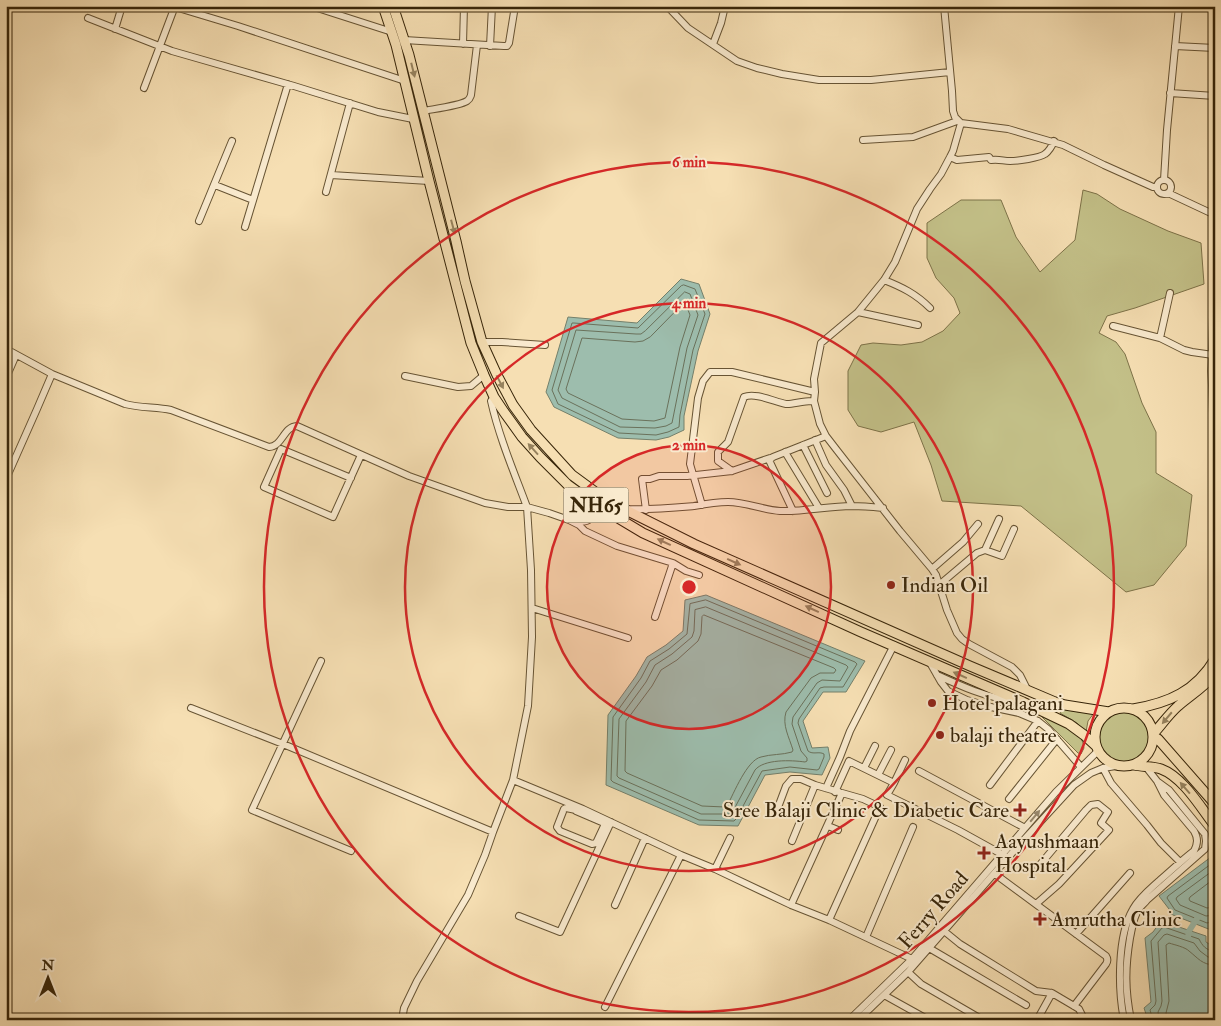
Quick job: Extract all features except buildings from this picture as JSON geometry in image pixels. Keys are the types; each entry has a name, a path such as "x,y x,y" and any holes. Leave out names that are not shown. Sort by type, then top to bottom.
{"highway":[{"name":"NH65","path":"383,6 405,81 413,119 471,342 494,396 522,437 540,457 568,485 593,503 644,533 1069,724 1084,735 1106,760 1116,766"},
{"name":"NH65","path":"393,6 423,111 482,342 513,405 531,430 572,475 602,497 694,544 1028,691 1065,705 1109,712 1121,708 1133,709"},
{"path":"1215,305 1213,355 1215,427"},
{"path":"1133,709 1174,698 1193,686 1214,665"},
{"path":"1154,735 1176,708 1209,681 1214,665"},
{"path":"1116,766 1125,767 1141,762 1151,749 1154,735 1152,725 1141,712 1133,709"},
{"path":"1097,748 1094,738 1095,730 1098,723 1109,712"},
{"path":"1154,735 1215,803"},
{"path":"1134,765 1160,769 1175,778 1186,788 1215,826"}],"street":[{"path":"115,29 122,6"},
{"path":"144,88 175,6 405,81"},
{"path":"311,6 392,32"},
{"path":"490,46 492,6"},
{"path":"404,40 507,46 516,6"},
{"path":"667,6 688,28 737,61 782,74 819,80 871,80 950,72"},
{"path":"713,44 725,6"},
{"path":"944,6 953,111 959,122"},
{"path":"1164,180 1178,6"},
{"path":"463,44 464,7"},
{"path":"88,18 172,51 378,112 413,119"},
{"path":"423,111 470,99 477,45"},
{"path":"1175,46 1215,48"},
{"path":"245,227 288,84"},
{"path":"1170,93 1215,96"},
{"path":"326,192 350,103"},
{"path":"959,122 950,158 917,209 895,262 884,280 858,312 821,343 814,379 814,400 820,424 826,436 936,575 953,626 962,639 1012,667 1020,675 1028,691"},
{"path":"863,140 913,137 959,122 1008,129 1063,144 1119,172 1157,187"},
{"path":"199,221 232,141"},
{"path":"950,158 957,160 989,157 991,160 1010,161 1041,157 1049,150 1054,141"},
{"path":"331,175 429,181"},
{"path":"1168,193 1171,189 1171,184 1164,180 1158,182 1157,190 1161,193 1168,193 1215,215"},
{"path":"214,185 253,200"},
{"path":"884,280 920,298 930,308"},
{"path":"1160,338 1170,293"},
{"path":"858,312 918,325"},
{"path":"1113,326 1160,338 1184,350 1213,355"},
{"path":"482,342 545,345"},
{"path":"6,349 52,374 125,404 134,407 171,410 263,445 273,447 289,429 297,426 409,476 485,503 508,507 527,507 580,522 592,518 593,503"},
{"path":"6,378 16,355"},
{"path":"702,505 690,464 698,398 703,381 710,372 732,372 815,392"},
{"path":"6,479 38,410 52,374"},
{"path":"405,376 458,387 471,386 484,375"},
{"path":"732,471 718,461 718,452 728,442 744,397 751,395 789,405 795,402 814,400"},
{"path":"402,1020 404,1008 417,980 468,895 485,855 513,780 528,706 532,608 527,507 494,415 491,400 494,396"},
{"path":"646,510 642,479 732,471 826,436"},
{"path":"814,440 826,465 844,490 852,506"},
{"path":"803,445 827,493"},
{"path":"351,478 281,449 264,487 333,517 351,478 361,455"},
{"path":"785,452 819,508"},
{"path":"770,458 769,463 776,474 792,511"},
{"path":"622,508 646,510 726,502 743,503 771,510 792,511 852,506 883,508"},
{"path":"939,585 978,553 985,550 999,519"},
{"path":"569,520 579,525 585,531 617,546 673,563 686,571 699,575"},
{"path":"932,569 964,542 978,524"},
{"path":"985,550 1002,556 1014,528"},
{"path":"655,617 673,563"},
{"path":"532,608 628,638"},
{"path":"826,788 850,731 894,645"},
{"path":"321,661 252,810 351,851"},
{"path":"928,661 948,691 963,698 1019,713 1038,721 1048,729 1081,767"},
{"path":"936,674 958,685 991,697 1023,702"},
{"path":"191,708 283,744 493,832"},
{"path":"990,785 1038,721"},
{"path":"1009,799 1057,740"},
{"path":"864,768 875,746"},
{"name":"Ferry Road","path":"849,1020 929,948 944,927 995,874 1025,828 1097,748"},
{"path":"878,775 891,750"},
{"path":"905,760 888,796 1005,856"},
{"path":"792,905 828,826 849,761 894,783"},
{"name":"Ferry Road","path":"858,1020 908,972 914,961 1005,856 1062,797 1091,773 1103,768 1116,766"},
{"path":"1124,1020 1120,980 1121,954 1127,922 1133,909 1142,897 1194,851 1197,845 1194,831 1164,795 1157,781 1146,767"},
{"path":"1103,768 1111,783 1161,843 1180,862"},
{"path":"919,771 1025,828"},
{"path":"777,810 786,786 792,779 801,779 863,799 880,807 829,920"},
{"path":"513,780 576,809 604,826"},
{"path":"1131,1020 1126,978 1127,956 1136,914 1147,900 1205,849 1206,841 1205,834 1170,790 1157,781"},
{"path":"792,841 815,785"},
{"path":"1056,792 1062,797"},
{"path":"1036,904 1059,884 1109,830 1101,823 1108,812 1098,804 1091,805 1038,867"},
{"path":"576,809 564,809 557,827 558,830 594,844 604,826 611,822"},
{"path":"519,916 560,932 604,826 611,822"},
{"path":"611,822 829,920 914,961"},
{"path":"828,826 838,830"},
{"path":"866,938 913,828"},
{"path":"614,905 645,838"},
{"path":"716,869 730,838"},
{"path":"606,1007 682,855"},
{"path":"1076,934 1130,873"},
{"path":"995,874 1106,956 1108,961 1074,1006"},
{"path":"944,927 960,944 1036,991 1052,994 1079,1009 1081,1012 1080,1020"},
{"path":"929,948 1026,1005"},
{"path":"908,972 921,984 982,1020"},
{"path":"1036,1020 1052,994"},
{"path":"884,995 929,1020"}],"shaded area":[{"path":"1083,190 1097,194 1120,209 1168,231 1201,243 1204,284 1107,316 1099,333 1116,342 1125,354 1142,403 1156,432 1156,473 1192,495 1186,546 1154,585 1126,592 1021,506 942,501 931,465 914,422 881,432 858,426 848,410 848,371 861,345 873,343 901,345 922,342 943,331 960,313 954,298 936,278 927,258 927,223 961,200 1001,200 1016,237 1040,272 1075,240"},
{"path":"1062,709 1094,713 1088,721 1086,732 1077,723 1060,713"},
{"path":"1124,711 1138,715 1146,723 1150,737 1146,751 1138,759 1124,763 1110,759 1102,751 1098,737 1102,723 1110,715"},
{"path":"1037,712 1058,720 1081,738 1084,748 1081,754 1078,753"}],"water":[{"path":"681,279 699,284 710,314 698,351 684,416 684,430 669,437 656,440 618,438 554,407 546,392 568,317 637,323"},
{"path":"706,595 865,661 846,692 823,692 803,721 812,748 828,747 830,758 822,775 790,772 765,775 738,826 699,825 606,785 608,715 647,657 683,631 685,600"},
{"path":"1215,854 1215,920 1211,930 1168,913 1169,909 1159,896"},
{"path":"1161,921 1206,936 1206,942 1215,948 1215,1020 1148,1020 1144,1008 1151,1002 1145,938 1153,932"}],"waterway":[{"path":"1188,937 1189,931 1198,917"}],"place":[{"name":"Indian Oil","path":"891,585"},
{"name":"Hotel palagani","path":"932,703"},
{"name":"balaji theatre","path":"940,735"},
{"name":"Sree Balaji Clinic & Diabetic Care","path":"1020,810"},
{"name":"Aayushmaan Hospital","path":"984,853"},
{"name":"Amrutha Clinic","path":"1040,919"}]}
